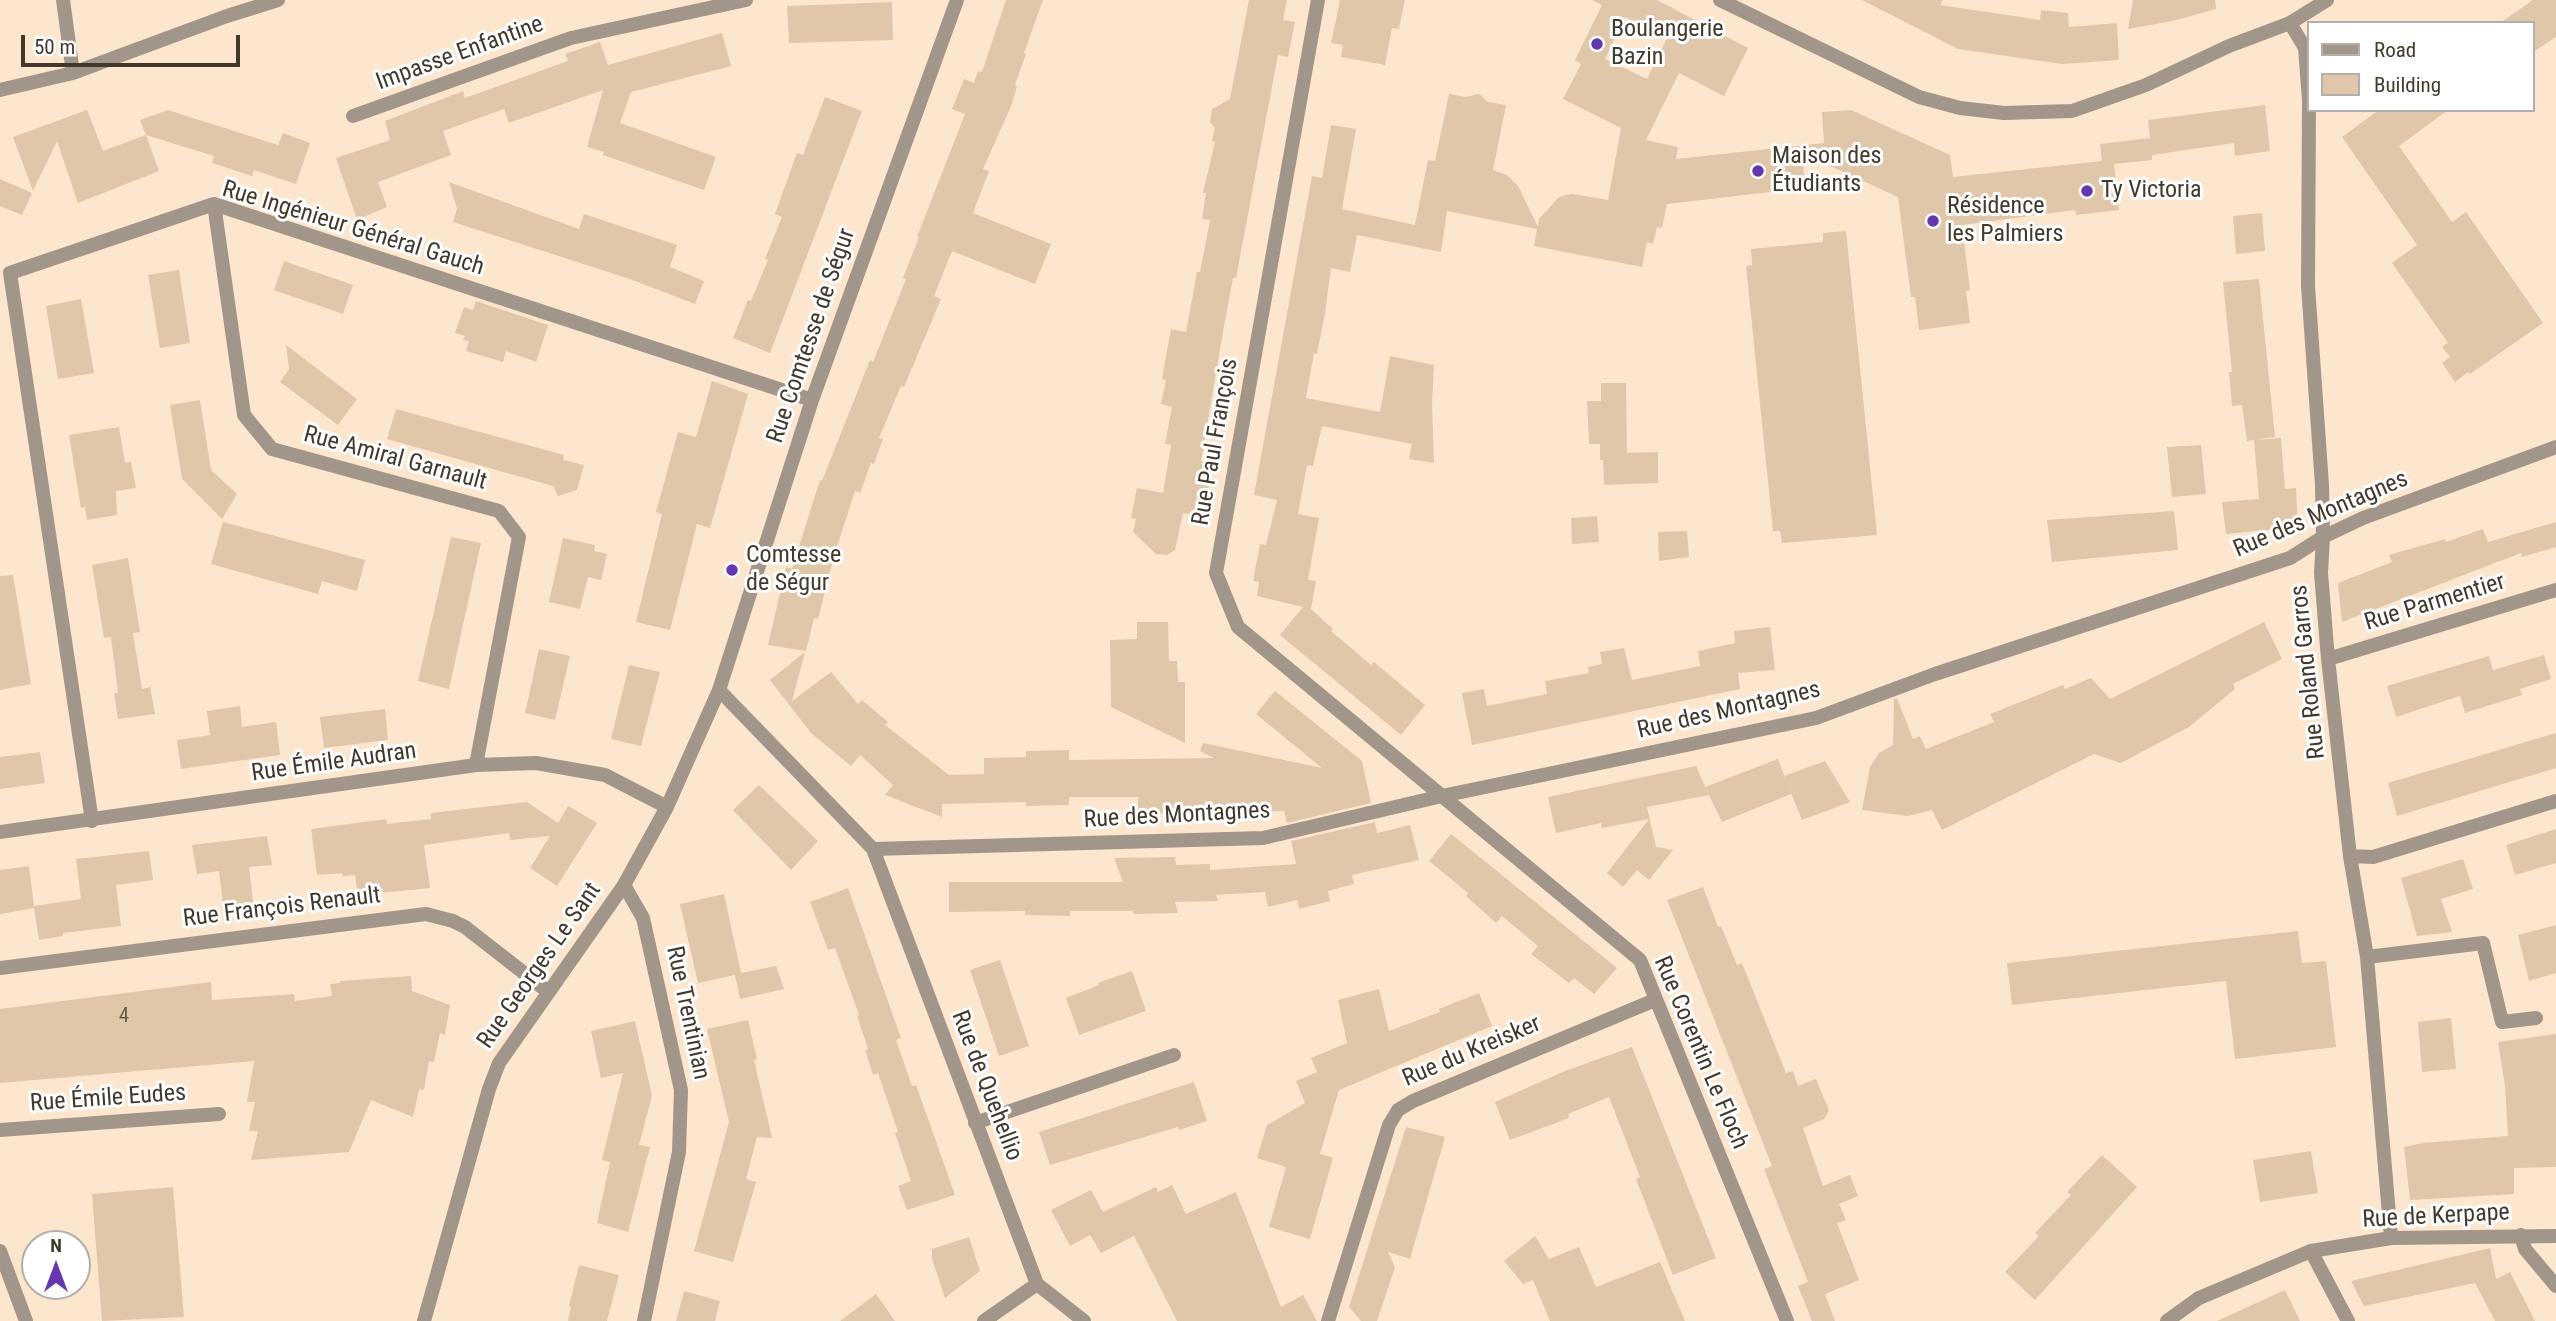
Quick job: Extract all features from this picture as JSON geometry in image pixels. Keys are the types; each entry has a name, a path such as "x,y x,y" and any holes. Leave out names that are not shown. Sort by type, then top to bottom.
{"street":[{"path":"62,0 73,73"},
{"path":"0,89 73,73 278,0"},
{"name":"Impasse Enfantine","path":"353,116 571,38 746,0"},
{"name":"Rue Comtesse de Ségur","path":"667,807 719,690 811,400 957,0"},
{"name":"Rue Paul François","path":"1318,0 1216,573 1238,627 1442,796"},
{"path":"1720,0 1919,97 1961,108 2004,113 2073,111 2146,85 2230,46 2290,23 2327,0"},
{"name":"Rue Roland Garros","path":"2290,23 2305,48 2308,87"},
{"name":"Rue Roland Garros","path":"2309,112 2308,286 2322,485 2321,573 2350,856 2367,957 2391,1238"},
{"name":"Rue Ingénieur Général Gauch","path":"92,821 10,273 214,204 811,400"},
{"name":"Rue Amiral Garnault","path":"214,204 244,415 272,449 499,511 519,537 476,765"},
{"name":"Rue des Montagnes","path":"873,849 1262,838 1442,796 1816,718 1934,674 2290,558 2323,537 2363,518 2556,447"},
{"name":"Rue Parmentier","path":"2328,659 2556,590"},
{"path":"719,690 873,849"},
{"name":"Rue Émile Audran","path":"0,832 476,765 536,763 605,775 667,807"},
{"name":"Rue Corentin Le Floch","path":"1442,796 1640,960 1787,1321"},
{"path":"2350,856 2373,858 2556,801"},
{"name":"Rue Georges Le Sant","path":"424,1321 489,1089 499,1063 624,885 667,807"},
{"name":"Rue de Quehellio","path":"873,849 1037,1284"},
{"name":"Rue Trentinian","path":"624,885 643,918 681,1090 679,1152 644,1321"},
{"name":"Rue François Renault","path":"0,968 426,914 465,927 547,991"},
{"path":"2367,957 2483,943 2502,1022 2536,1018"},
{"name":"Rue du Kreisker","path":"1328,1321 1389,1125 1398,1110 1413,1101 1655,1000"},
{"path":"975,1123 1174,1055"},
{"name":"Rue Émile Eudes","path":"0,1130 219,1114"},
{"path":"2521,1235 2525,1249 2556,1286"},
{"name":"Rue de Kerpape","path":"2167,1321 2199,1298 2311,1251 2391,1238 2556,1236"},
{"path":"0,1251 26,1321"},
{"path":"2311,1251 2348,1321"},
{"path":"984,1321 1037,1284 1084,1321"}],"building":[{"path":"1006,0 1043,0 1024,53 1026,54 1015,85 1017,86 1012,104 983,169 989,171 973,213 1051,244 1035,284 952,251 934,296 941,299 879,438 883,439 874,464 871,463 860,493 855,491 834,556 818,619 814,618 806,651 768,645 786,567 792,569 820,480 822,481 870,360 873,362 906,279 903,278 917,237 965,114 952,109 964,79 974,83 978,71 982,72"},
{"path":"1249,0 1287,0 1283,20 1295,22 1288,57 1278,55 1236,278 1233,278 1225,320 1201,461 1213,464 1203,517 1183,513 1175,550 1167,555 1156,554 1133,532 1136,519 1131,518 1137,488 1163,493 1171,445 1165,444 1172,407 1161,404 1166,380 1162,379 1171,329 1186,332 1197,272 1200,272 1210,220 1202,219 1206,193 1203,193 1215,142 1212,141 1215,128 1210,122 1212,109 1230,99"},
{"path":"1340,0 1405,0 1399,29 1392,28 1385,65 1341,57 1343,45 1331,43"},
{"path":"1592,0 1657,0 1748,48 1724,96 1679,73 1646,140 1678,147 1676,159 1824,143 1822,112 1851,110 1950,155 1953,177 2102,161 2100,144 2150,138 2148,120 2265,105 2270,151 2235,156 2234,143 2152,155 2152,160 2114,164 2119,210 2076,215 2075,210 1962,225 1970,290 1966,291 1970,323 1919,330 1915,297 1911,297 1898,197 1802,153 1805,188 1667,204 1662,228 1657,227 1653,244 1647,242 1642,267 1534,246 1537,229 1447,211 1441,252 1357,235 1350,272 1331,268 1325,313 1306,398 1380,412 1390,356 1434,365 1434,463 1409,459 1412,444 1322,426 1313,466 1307,465 1298,514 1319,518 1308,580 1316,581 1311,609 1333,629 1331,631 1371,665 1374,662 1425,705 1401,735 1280,635 1303,607 1257,596 1259,582 1253,581 1260,544 1266,545 1277,500 1254,495 1312,176 1322,178 1331,125 1356,129 1342,209 1415,225 1428,160 1435,161 1449,94 1466,97 1479,94 1488,102 1506,105 1493,170 1507,175 1518,186 1538,227 1539,219 1558,198 1565,195 1608,200 1621,128 1563,99 1581,64 1575,60 1602,5","holes":["1625,17 1667,38 1647,79 1605,59"]},
{"path":"1862,0 1943,0 1940,5 2040,20 2041,10 2068,13 2069,27 2117,23 2119,60 2062,64 1958,49"},
{"path":"2133,0 2215,0 2216,9 2128,29"},
{"path":"2533,0 2556,0 2556,37 2535,51 2535,21 2503,21"},
{"path":"892,2 893,40 789,43 787,6"},
{"path":"722,33 731,66 631,92 620,123 716,157 704,190 587,147 603,90 509,123 504,109 443,131 451,155 378,182 387,207 357,220 336,158 390,140 385,121 463,91 465,98 568,61 565,54 600,42 608,65"},
{"path":"825,97 862,111 770,353 733,338 768,260 765,259 782,217 775,214 797,153 803,155"},
{"path":"87,110 103,151 146,135 159,171 78,203 57,141 33,191 13,137"},
{"path":"168,110 278,145 283,133 310,143 296,184 254,170 252,176 212,163 214,156 146,135 140,120"},
{"path":"2376,112 2445,112 2399,146 2452,222 2466,212 2543,323 2455,382 2442,363 2450,357 2442,347 2448,343 2392,263 2417,245 2342,137"},
{"path":"0,179 32,193 22,215 0,206"},
{"path":"449,182 579,229 584,214 677,245 670,267 704,281 695,304 627,278 453,222 457,209"},
{"path":"2262,213 2265,251 2236,254 2233,216"},
{"path":"1846,231 1877,535 1782,543 1780,531 1773,531 1746,266 1752,265 1751,249 1823,242 1823,233"},
{"path":"284,261 353,285 343,314 274,290"},
{"path":"179,270 190,343 160,348 148,275"},
{"path":"2259,279 2275,437 2247,441 2242,405 2232,406 2229,372 2232,372 2223,282"},
{"path":"81,299 94,373 58,379 46,306"},
{"path":"476,301 548,325 536,362 506,351 503,362 466,351 469,341 463,340 465,336 455,333 464,307 473,310"},
{"path":"286,345 357,399 338,425 280,382 289,369"},
{"path":"712,381 748,394 710,528 697,524 670,630 636,622 662,514 656,512 678,432 696,437"},
{"path":"1601,383 1626,383 1627,453 1658,452 1658,483 1604,485 1600,444 1589,444 1587,401 1601,401"},
{"path":"200,400 211,470 237,494 222,519 182,479 170,405"},
{"path":"396,409 564,455 563,460 584,465 577,490 558,496 553,486 387,439"},
{"path":"119,427 125,463 131,462 136,488 116,491 117,515 87,520 85,507 81,508 69,435"},
{"path":"2281,438 2285,489 2296,488 2298,527 2226,534 2222,502 2259,499 2254,440"},
{"path":"2201,445 2206,494 2172,497 2167,447"},
{"path":"2174,511 2178,550 2052,562 2047,520"},
{"path":"1597,516 1599,542 1572,544 1571,518"},
{"path":"223,522 365,560 357,591 322,581 318,594 211,564"},
{"path":"2556,522 2556,547 2522,557 2521,553 2342,622 2338,583 2392,562 2389,555 2445,539 2446,542 2483,529 2488,542"},
{"path":"1687,531 1689,557 1659,561 1658,532"},
{"path":"451,537 481,543 449,689 418,681"},
{"path":"563,538 595,545 594,551 607,554 601,580 588,577 580,609 549,602"},
{"path":"128,558 140,632 133,633 142,689 150,687 155,714 118,719 114,693 118,693 111,637 104,638 92,565"},
{"path":"13,575 31,684 0,690 0,576"},
{"path":"1137,622 1168,622 1169,661 1177,661 1178,682 1185,682 1185,743 1111,707 1110,640 1137,639"},
{"path":"2264,622 2282,659 2233,684 2235,689 2189,727 2121,763 2094,754 1942,830 1932,810 1908,816 1862,810 1870,767 1879,753 1893,745 1894,699 1897,698 1913,739 1920,736 1926,749 1994,722 1990,714 2063,685 2065,689 2091,678 2110,699"},
{"path":"1770,627 1775,670 1738,673 1740,689 1472,745 1462,693 1484,689 1487,706 1547,694 1545,681 1589,673 1588,667 1602,664 1600,652 1624,648 1632,680 1700,666 1698,651 1735,643 1734,631"},
{"path":"539,649 570,656 555,720 525,713"},
{"path":"805,652 792,701 831,672 858,704 862,700 888,722 885,725 949,775 984,774 984,758 1026,757 1026,751 1069,750 1069,760 1214,758 1200,751 1203,743 1322,768 1256,714 1275,691 1362,761 1371,803 1287,823 1284,811 1138,814 1138,797 1069,797 1069,805 1026,806 1026,802 942,804 942,817 885,795 893,785 860,755 851,766 811,733 770,680"},
{"path":"2544,655 2551,679 2520,689 2522,695 2465,713 2460,696 2396,717 2387,686 2489,656 2493,670"},
{"path":"629,665 660,672 641,746 611,739"},
{"path":"240,706 242,727 276,722 280,755 181,769 177,740 210,735 207,711"},
{"path":"385,709 388,740 324,748 320,717"},
{"path":"2556,733 2556,768 2397,816 2388,783"},
{"path":"40,752 45,783 0,789 0,757"},
{"path":"1778,759 1791,794 1722,822 1705,787"},
{"path":"1825,761 1850,802 1802,820 1784,776"},
{"path":"1696,766 1709,795 1647,807 1656,847 1673,850 1649,880 1637,870 1623,887 1607,873 1649,819 1602,828 1601,823 1556,833 1548,797"},
{"path":"759,785 818,841 791,870 733,810"},
{"path":"527,802 558,823 568,806 597,823 557,886 530,868 550,836 510,840 509,833 424,845 430,888 358,895 355,875 317,875 311,829 386,819 387,824 431,819 431,813"},
{"path":"1375,822 1377,833 1410,825 1419,860 1352,875 1354,884 1328,891 1330,901 1299,909 1297,900 1268,907 1265,892 1216,895 1218,901 1175,902 1178,913 1070,911 1070,916 1025,915 1025,911 949,912 949,882 1123,882 1114,858 1175,857 1176,865 1210,864 1210,870 1296,864 1291,841"},
{"path":"2556,829 2556,863 2515,875 2506,845"},
{"path":"1451,834 1617,968 1594,994 1574,978 1569,983 1531,954 1538,946 1502,916 1496,923 1466,896 1468,893 1429,861"},
{"path":"267,836 272,865 249,867 254,909 224,913 219,871 197,874 192,845"},
{"path":"149,851 153,880 116,885 121,926 63,933 63,936 39,940 34,908 0,914 0,870 29,866 34,906 81,899 76,859"},
{"path":"2463,859 2473,889 2441,899 2452,932 2417,936 2401,878"},
{"path":"1703,887 1718,927 1721,926 1737,965 1742,963 1786,1073 1793,1071 1798,1086 1816,1079 1829,1110 1824,1119 1803,1128 1823,1186 1850,1175 1858,1196 1839,1204 1846,1220 1837,1223 1859,1280 1825,1294 1835,1321 1812,1321 1798,1286 1808,1282 1764,1169 1772,1166 1667,900"},
{"path":"848,888 901,1038 896,1040 912,1086 916,1085 955,1195 907,1210 898,1186 911,1181 895,1133 898,1132 878,1073 873,1075 857,1016 859,1015 835,948 828,950 810,902"},
{"path":"724,894 741,973 776,966 784,989 740,999 735,975 698,983 680,904"},
{"path":"2556,925 2556,973 2529,981 2518,935"},
{"path":"2298,931 2302,963 2326,961 2336,1047 2235,1059 2226,981 2012,1005 2007,963"},
{"path":"1000,960 1029,1046 999,1056 970,970"},
{"path":"1132,971 1146,1011 1079,1035 1066,998"},
{"path":"411,976 412,991 450,1005 445,1035 440,1033 434,1062 429,1061 424,1090 419,1089 413,1117 371,1100 349,1152 251,1160 258,1131 249,1131 255,1102 247,1102 254,1061 0,1083 0,1009 211,982 212,1000 294,994 295,1001 332,996 330,984 340,981"},
{"path":"1379,989 1389,1031 1440,1012 1439,1009 1479,993 1492,1026 1339,1090 1320,1154 1333,1158 1310,1239 1269,1227 1286,1167 1257,1158 1267,1125 1305,1103 1296,1081 1317,1072 1311,1058 1347,1043 1338,1000"},
{"path":"2451,1018 2456,1069 2422,1072 2418,1022"},
{"path":"748,1020 772,1138 757,1137 746,1179 756,1182 733,1262 694,1251 729,1122 707,1029"},
{"path":"635,1021 652,1096 639,1145 650,1147 628,1232 597,1223 610,1162 602,1160 623,1073 601,1078 591,1031"},
{"path":"2556,1034 2556,1167 2514,1168 2514,1194 2410,1200 2404,1147 2508,1136 2505,1086 2498,1042"},
{"path":"1632,1047 1716,1258 1673,1275 1636,1179 1640,1177 1609,1097 1568,1114 1569,1118 1510,1140 1495,1102 1565,1071"},
{"path":"1194,1082 1207,1121 1050,1165 1039,1132"},
{"path":"1406,1127 1445,1137 1410,1259 1388,1252 1395,1267 1377,1321 1361,1321 1349,1307"},
{"path":"2311,1151 2318,1193 2260,1202 2253,1160"},
{"path":"2102,1155 2137,1187 2035,1300 2005,1272 2039,1236 2035,1233 2071,1195 2067,1192"},
{"path":"1172,1185 1186,1214 1236,1192 1281,1307 1303,1295 1317,1321 1177,1321 1134,1236 1101,1253 1090,1235 1070,1246 1051,1210 1091,1190 1103,1212 1156,1187 1158,1192"},
{"path":"173,1187 184,1317 102,1321 92,1194"},
{"path":"1535,1236 1549,1259 1579,1247 1596,1287 1660,1262 1685,1321 1550,1321 1533,1280 1523,1284 1504,1261"},
{"path":"969,1237 980,1271 945,1298 932,1259 932,1249"},
{"path":"2490,1248 2496,1279 2510,1272 2535,1321 2495,1321 2475,1283 2364,1306 2351,1281"},
{"path":"579,1265 619,1275 607,1321 568,1321"},
{"path":"2285,1290 2300,1321 2217,1321 2274,1295"},
{"path":"684,1291 720,1301 715,1321 676,1321"},
{"path":"876,1294 895,1321 840,1321"}],"place":[{"name":"Boulangerie Bazin","path":"1597,44"},
{"name":"Maison des Étudiants","path":"1758,171"},
{"name":"Ty Victoria","path":"2087,191"},
{"name":"Résidence les Palmiers","path":"1933,221"},
{"name":"Comtesse de Ségur","path":"732,570"}]}
